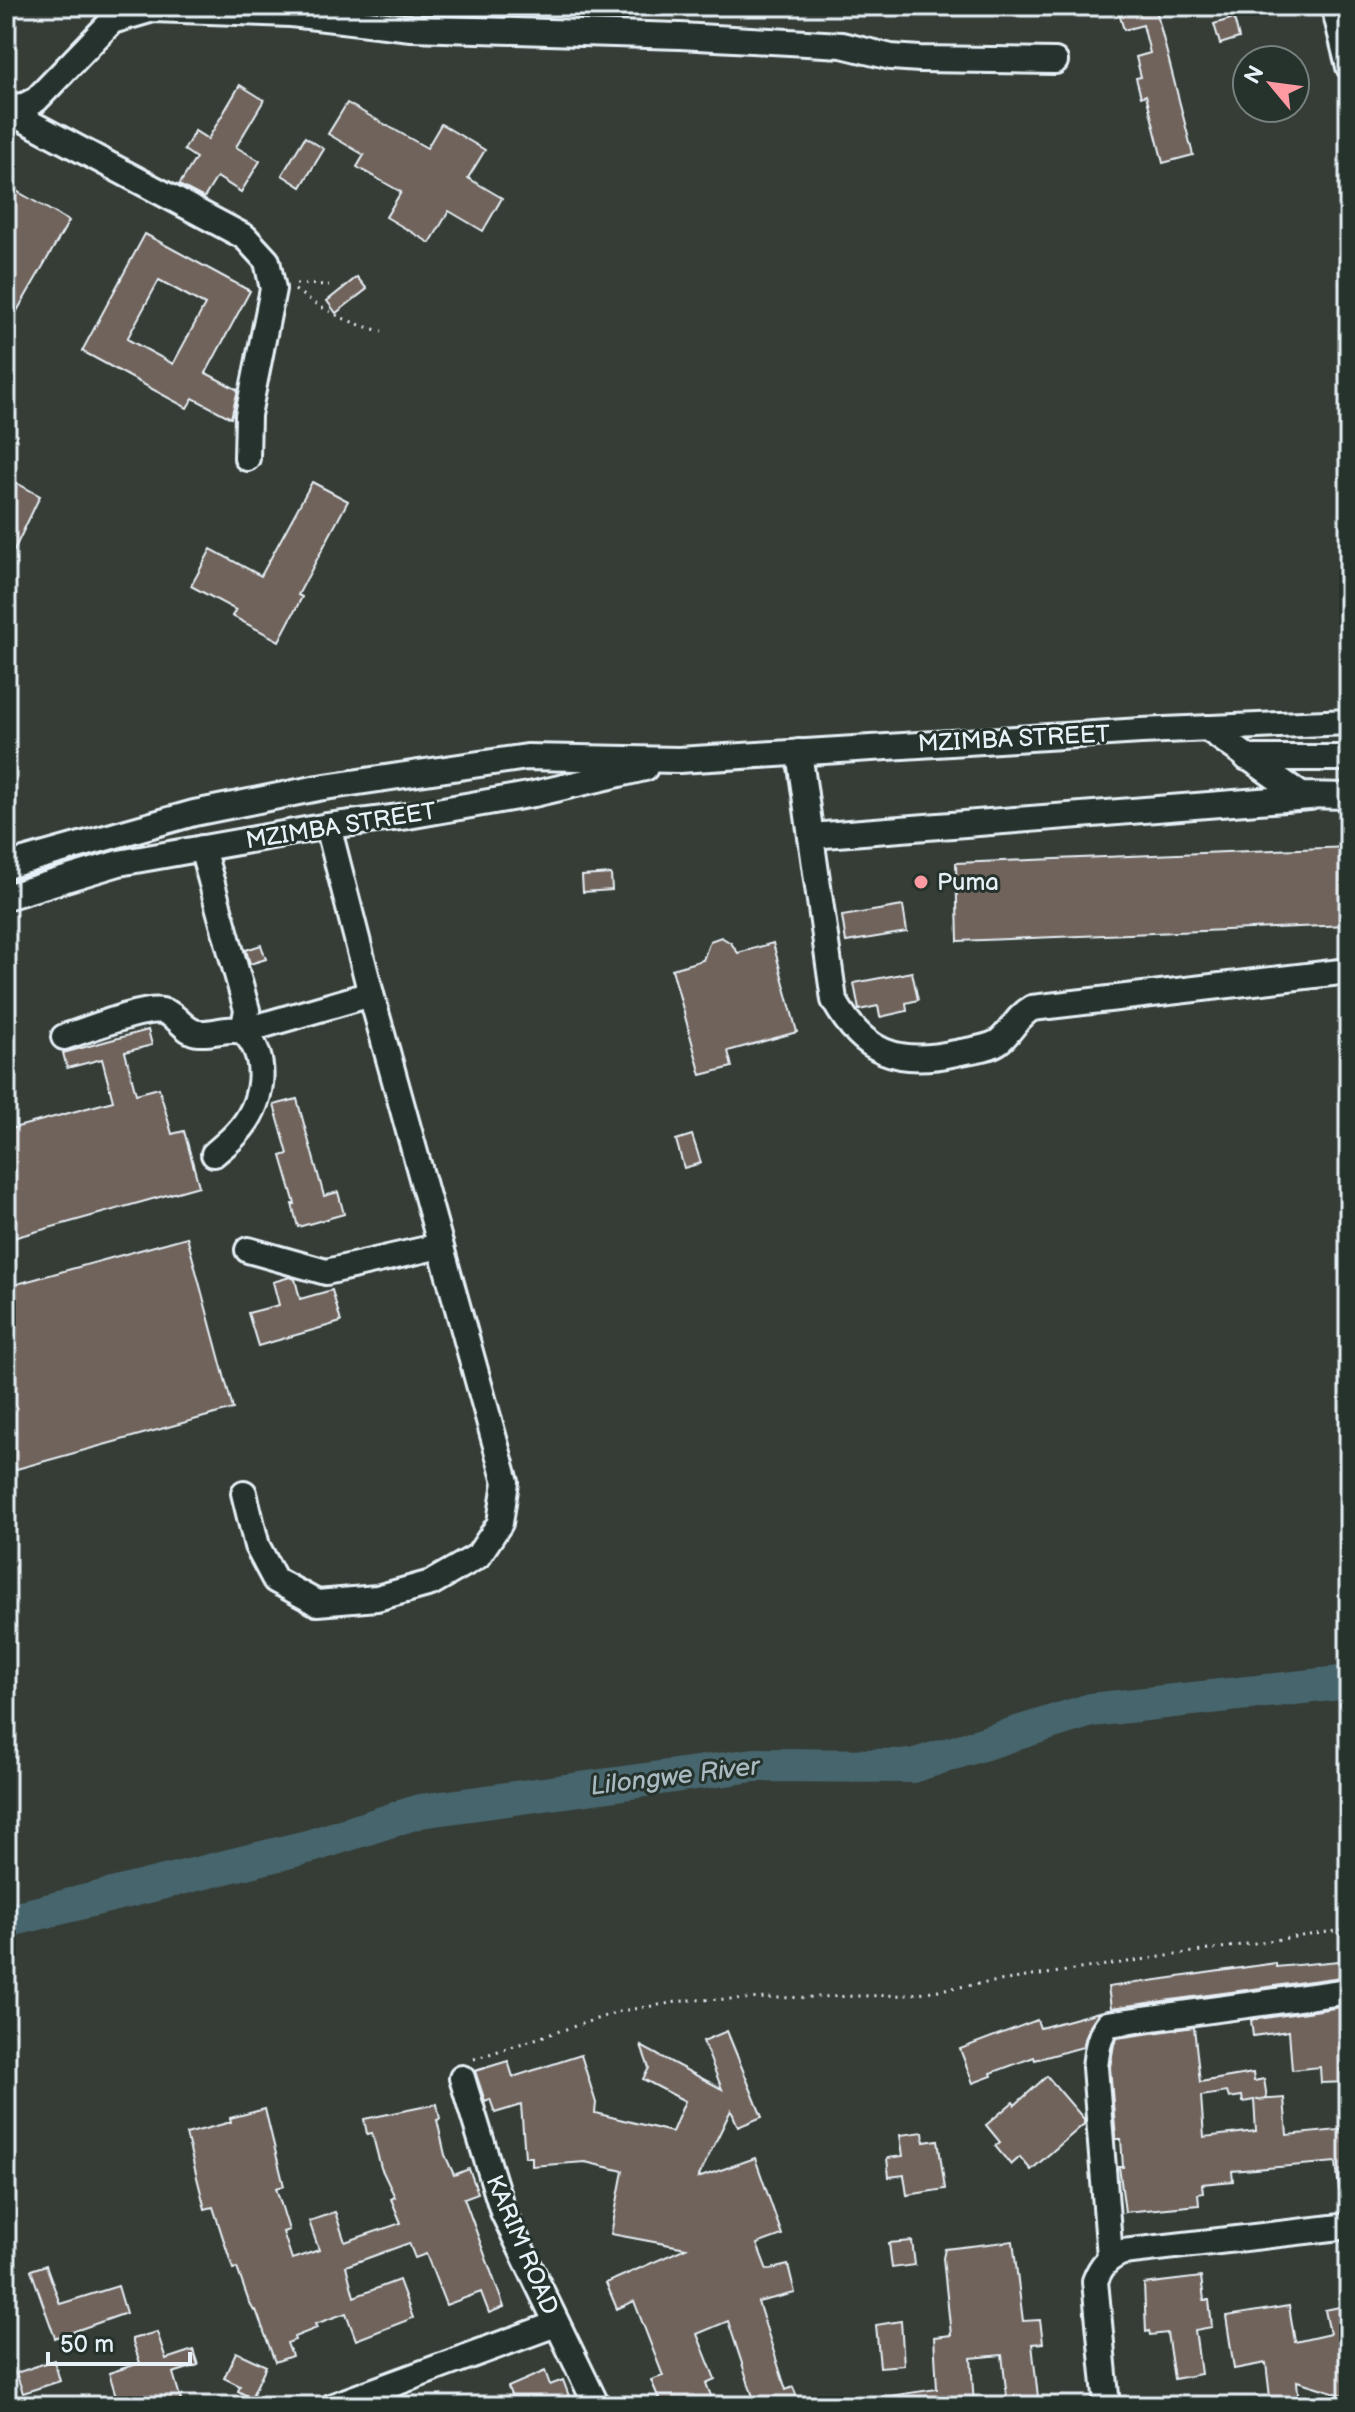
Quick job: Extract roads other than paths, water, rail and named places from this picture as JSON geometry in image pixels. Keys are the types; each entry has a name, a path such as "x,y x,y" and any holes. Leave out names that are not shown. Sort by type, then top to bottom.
{"street":[{"path":"1334,6 1349,67"},
{"path":"6,109 36,100 112,21 153,9 292,10 411,28 680,36 842,45 891,57 920,59 1055,61"},
{"path":"6,109 245,237 267,261 273,289 248,415 247,458"},
{"name":"MZIMBA STREET","path":"6,866 194,813 318,788 527,757 679,760 1349,722"},
{"path":"1207,728 1291,790 1310,797"},
{"path":"799,752 834,1000 846,1021 862,1039 883,1053 907,1058 936,1058 994,1045 1006,1036 1021,1015 1032,1008 1349,971"},
{"path":"1247,758 1349,758"},
{"name":"MZIMBA STREET","path":"6,897 119,863 534,794 679,760"},
{"path":"811,836 1349,796"},
{"path":"244,1493 257,1546 275,1580 317,1603 377,1598 431,1583 478,1556 500,1523 506,1482 371,994 328,826"},
{"path":"202,848 247,1010 243,1031"},
{"path":"64,1037 148,1010 163,1011 176,1017 186,1029 199,1033 230,1028 243,1031 371,994"},
{"path":"214,1154 240,1131 255,1104 261,1081 261,1059 254,1041 243,1031"},
{"path":"248,1250 326,1272 440,1246"},
{"path":"1110,2257 1095,2067 1103,2030 1108,2024 1349,1991"},
{"name":"KARIM ROAD","path":"462,2078 503,2212 597,2406"},
{"path":"1107,2406 1095,2281 1100,2268 1110,2257 1123,2252 1349,2226"},
{"path":"333,2406 556,2324"}],"waterway":[{"name":"Lilongwe River","path":"6,1921 311,1846 420,1811 754,1765 912,1766 1091,1710 1349,1682"}],"place":[{"name":"Puma","path":"921,882"}]}
